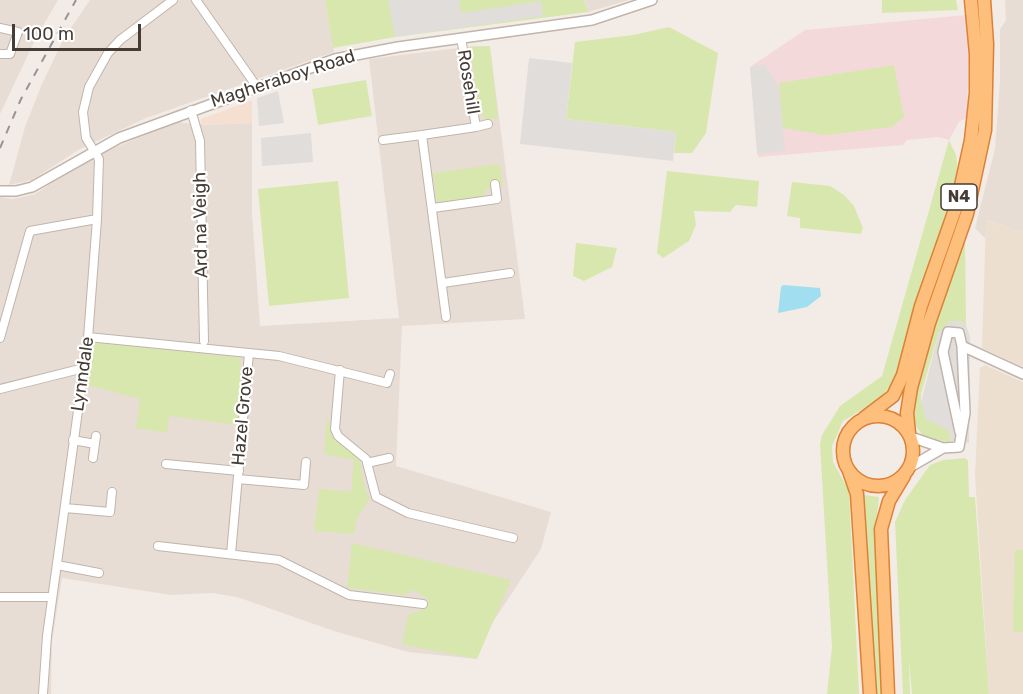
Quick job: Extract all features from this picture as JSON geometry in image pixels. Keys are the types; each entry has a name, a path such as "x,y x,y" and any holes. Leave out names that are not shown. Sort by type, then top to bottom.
{"highway":[{"name":"N4","path":"870,694 857,494 842,452 844,441 855,424 892,396 903,375 921,306 957,204 971,140 976,93 971,0"},
{"name":"N4","path":"888,694 880,529 889,501 913,458 907,413 911,388 929,323 967,214 985,130 987,44 984,0"},
{"path":"864,418 885,416 894,419 910,435"},
{"path":"849,471 856,479 875,486 886,486 907,472"}],"street":[{"name":"Lynndale","path":"43,694 52,597 88,337 97,219 99,159 86,138 83,112 96,70 120,40 173,0"},
{"path":"196,0 257,87"},
{"name":"Magheraboy Road","path":"2,191 24,189 47,180 93,151 191,110 348,56 592,20 638,2 652,0"},
{"path":"0,28 18,32 10,54 0,54"},
{"name":"Rosehill","path":"461,38 476,126"},
{"name":"Ard na Veigh","path":"191,110 200,141 204,341"},
{"name":"Rosehill","path":"383,140 488,124"},
{"path":"422,135 446,317"},
{"path":"433,208 497,199 495,184"},
{"path":"0,339 30,231 97,219"},
{"path":"443,283 510,273"},
{"path":"910,435 943,448 959,447 965,413 962,346 958,333 953,331 946,334 944,360 960,432"},
{"path":"88,337 307,361 387,383 390,374"},
{"path":"962,346 1023,374"},
{"name":"Hazel Grove","path":"231,554 249,353"},
{"path":"0,389 84,368"},
{"path":"340,370 335,429 338,436 362,454 367,463 376,496 393,508 513,538"},
{"path":"73,440 95,440 93,458"},
{"path":"907,472 943,448"},
{"path":"367,463 389,458"},
{"name":"Hazel Grove","path":"238,475 304,485 306,462"},
{"path":"166,464 238,475"},
{"path":"65,508 110,512 112,492"},
{"path":"158,546 289,562 349,595 423,604"},
{"path":"57,566 99,573"},
{"path":"0,597 52,597"}],"shaded area":[{"path":"0,0 58,0 37,36 0,114"},
{"path":"90,0 325,0 334,52 146,118 78,150 32,180 9,185 25,127 42,84 64,38"},
{"path":"388,0 459,0 461,13 541,1 543,16 395,37"},
{"path":"584,0 629,0 588,12"},
{"path":"1005,0 1023,0 1023,232 987,220 985,238 975,228 995,149 1000,81 1000,29 1006,20"},
{"path":"966,15 969,52 967,117 959,122 949,140 938,137 907,140 903,145 758,157 750,67 805,30"},
{"path":"474,46 490,47 525,319 402,326 396,466 551,512 541,549 491,625 477,659 408,652 334,631 237,597 212,593 171,595 62,578 52,642 51,694 0,694 0,197 13,199 35,194 91,157 177,122 200,125 252,123 252,213 260,326 399,318 369,59"},
{"path":"529,58 572,63 566,119 676,132 673,161 520,144"},
{"path":"765,64 779,87 785,151 757,154 750,67"},
{"path":"278,91 284,123 259,126 257,98"},
{"path":"252,100 252,123 200,125 201,119"},
{"path":"311,133 313,162 262,166 261,138"},
{"path":"986,220 1023,232 1023,367 982,348"},
{"path":"950,321 960,321 966,325 970,337 969,443 952,441 949,431 926,419 921,402 939,332"},
{"path":"985,365 1023,382 1023,694 989,694 975,475 980,368"}],"green space":[{"path":"325,0 584,0 588,12 395,37 333,48"},
{"path":"882,0 956,0 958,10 882,13"},
{"path":"669,27 718,53 706,133 692,153 674,153 676,132 566,119 575,42 633,35"},
{"path":"490,46 498,118 486,120 479,111 470,47"},
{"path":"894,65 904,117 892,127 826,135 782,128 779,83"},
{"path":"366,80 372,116 318,125 312,89"},
{"path":"949,140 956,155 959,180 897,377 880,399 843,421 832,446 833,462 849,491 859,694 827,694 832,647 820,444 822,435 840,406 882,376"},
{"path":"500,164 503,186 487,189 484,195 440,203 436,200 433,173"},
{"path":"667,171 759,181 757,207 736,205 730,212 694,211 696,225 689,241 663,258 657,253"},
{"path":"338,181 349,298 269,306 258,189"},
{"path":"792,182 830,186 844,195 854,206 863,228 861,234 800,228 800,218 787,216"},
{"path":"965,234 966,325 960,321 939,332 921,394 921,402 949,431 952,441 947,442 923,436 916,426 913,412 914,400 934,323"},
{"path":"576,243 617,248 612,267 584,281 573,276"},
{"path":"94,342 241,358 238,425 169,416 167,433 136,428 140,399 88,385"},
{"path":"327,415 332,437 359,457 366,492 370,498 357,518 354,534 314,531 319,489 351,492 354,460 324,454"},
{"path":"965,458 968,461 969,497 975,497 989,694 912,694 909,661 910,694 903,694 895,522 905,500 930,465 943,460"},
{"path":"864,495 879,497 875,533 883,694 875,694"},
{"path":"352,543 511,580 477,659 402,644 408,615 422,610 429,600 414,590 405,595 347,588"},
{"path":"1015,550 1023,550 1023,632 1013,631"}],"water":[{"path":"783,285 820,288 821,296 807,307 778,313"}],"railway":[{"path":"0,148 21,99 76,0"}]}
